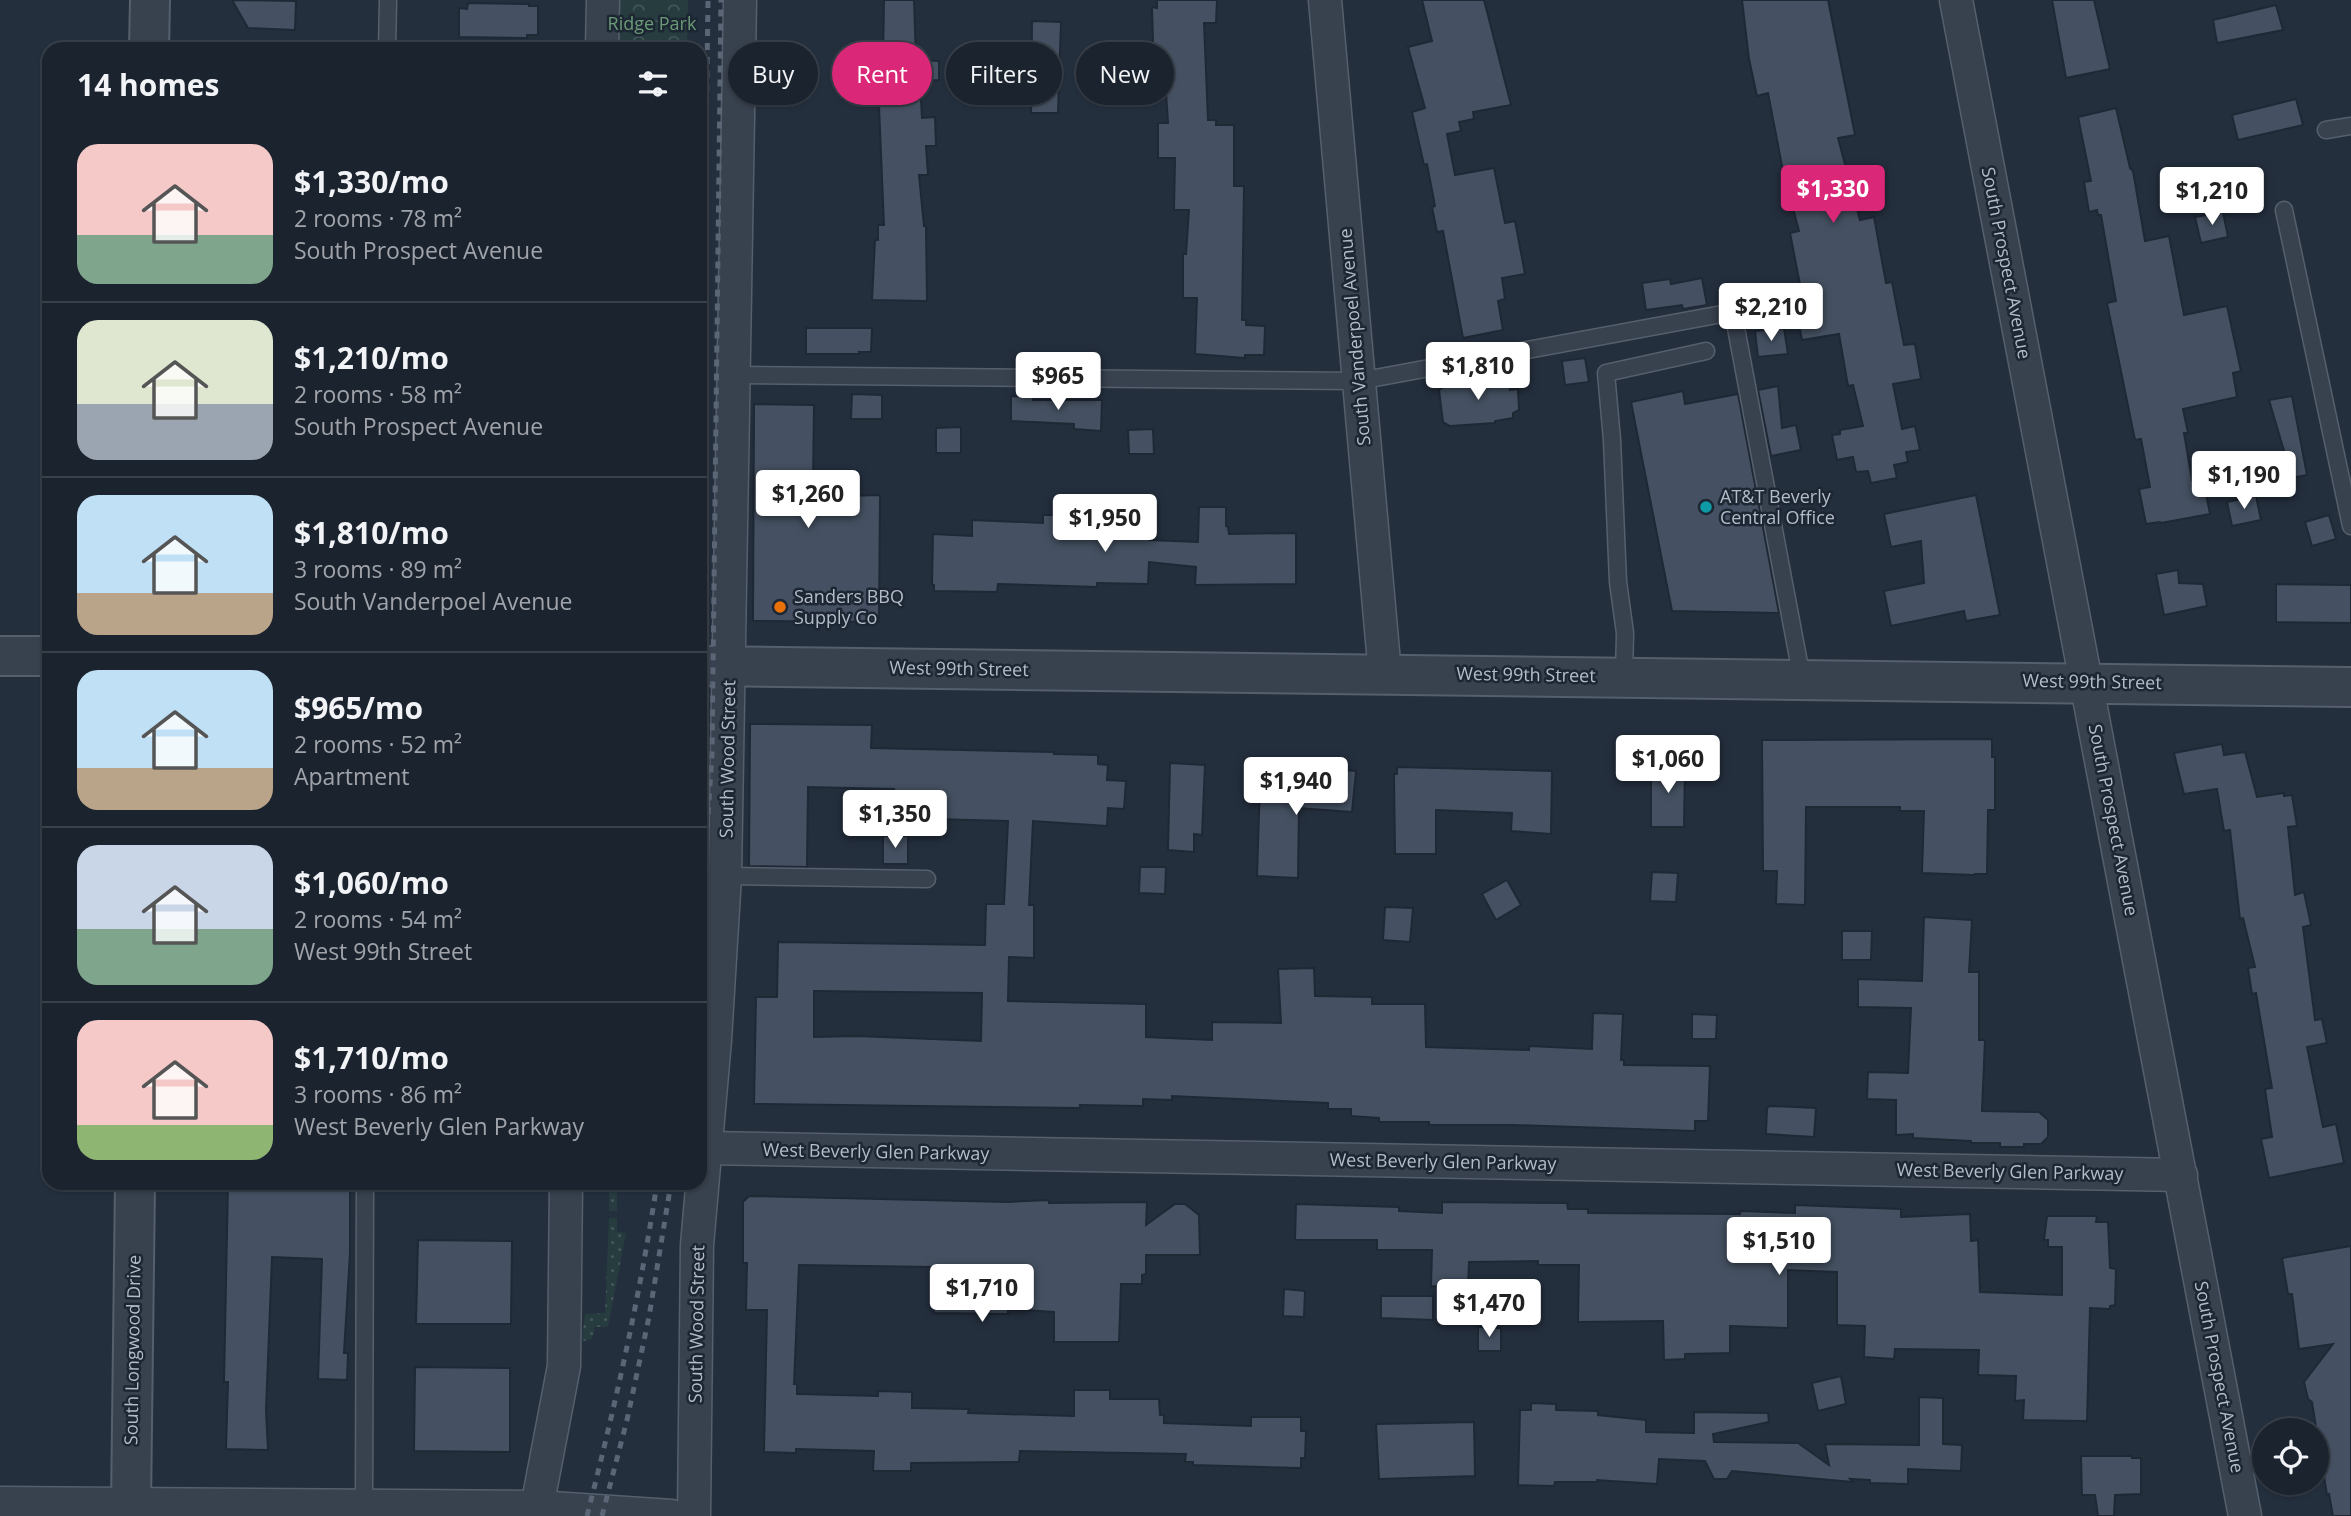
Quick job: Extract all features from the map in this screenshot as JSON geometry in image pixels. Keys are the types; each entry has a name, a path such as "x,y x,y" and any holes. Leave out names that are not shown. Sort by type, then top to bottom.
{"street":[{"path":"149,0 149,42"},
{"path":"602,42 603,0"},
{"name":"South Wood Street","path":"707,1126 725,876 715,666 734,375 740,0"},
{"name":"South Vanderpoel Avenue","path":"1325,0 1385,674"},
{"name":"South Prospect Avenue","path":"1956,0 2245,1516"},
{"path":"0,656 42,656"},
{"name":"West 99th Street","path":"715,666 2351,687"},
{"name":"West Beverly Glen Parkway","path":"707,1148 2180,1175"},
{"name":"South Longwood Drive","path":"130,1511 135,1190"},
{"path":"546,1511 564,1366 566,1190"},
{"name":"South Wood Street","path":"694,1516 697,1245 702,1190"},
{"path":"0,1503 130,1511 364,1506 671,1516"}],"lane":[{"path":"387,42 388,0"},
{"path":"2326,131 2351,126"},
{"path":"2284,210 2351,526"},
{"path":"734,375 1359,381 1733,312 1802,679"},
{"path":"1624,677 1625,634 1618,582 1612,440 1606,373 1706,351"},
{"path":"725,876 927,879"},
{"path":"364,1506 365,1190"}],"green space":[{"name":"Ridge Park","path":"617,0 688,0 687,42 616,42"},
{"path":"609,1190 617,1190 617,1211 609,1211"},
{"path":"609,1218 617,1218 617,1232 626,1233 608,1327 595,1327 592,1339 584,1341 585,1314 605,1313"}],"building":[{"path":"232,0 296,1 295,30 248,28"},
{"path":"884,0 914,0 915,42 883,42"},
{"path":"1157,0 1217,0 1216,23 1204,23 1208,120 1216,120 1216,125 1234,125 1234,186 1244,186 1242,320 1246,320 1246,325 1265,326 1264,355 1245,355 1245,358 1195,354 1197,298 1183,298 1183,254 1186,254 1189,210 1174,210 1175,158 1158,158 1158,123 1168,123 1167,105 1174,105 1174,42 1153,42 1152,7 1157,8"},
{"path":"1422,0 1484,0 1511,105 1473,112 1474,119 1459,122 1461,131 1447,134 1455,175 1494,168 1505,223 1515,221 1525,274 1502,278 1505,299 1498,301 1503,330 1463,338 1443,231 1437,232 1427,164 1424,165 1412,112 1425,108 1408,47 1432,41"},
{"path":"1742,0 1828,0 1855,135 1838,138 1860,220 1874,217 1886,283 1892,282 1904,345 1915,344 1921,379 1893,384 1902,429 1915,426 1920,450 1906,452 1908,462 1894,465 1897,478 1871,483 1868,471 1856,472 1853,457 1837,460 1832,435 1840,434 1840,430 1863,426 1853,385 1848,386 1839,334 1802,340 1794,301 1803,300 1790,233 1799,231 1783,171 1768,93 1757,96 1749,59"},
{"path":"2052,0 2094,0 2110,69 2066,78"},
{"path":"468,3 538,6 538,35 527,35 527,38 459,37 459,8 467,9"},
{"path":"2276,5 2283,30 2217,43 2213,20"},
{"path":"1032,21 1061,22 1060,42 1032,42"},
{"path":"932,61 939,61 939,80 932,80"},
{"path":"2296,99 2303,125 2238,140 2232,115"},
{"path":"879,105 921,105 922,118 935,117 936,146 926,146 928,175 919,175 926,226 927,301 872,300 875,240 878,240 878,225 884,225"},
{"path":"1031,105 1058,105 1058,113 1031,113"},
{"path":"2116,108 2130,168 2133,171 2145,241 2169,236 2184,315 2227,306 2241,371 2233,373 2237,397 2183,409 2192,480 2203,478 2210,514 2161,523 2146,524 2139,489 2150,487 2141,439 2135,440 2107,303 2116,301 2101,215 2098,215 2097,210 2089,212 2084,182 2091,181 2078,117"},
{"path":"2223,212 2228,237 2201,243 2195,217"},
{"path":"1702,278 1707,305 1646,310 1642,283 1670,279 1671,284"},
{"path":"806,328 872,328 871,352 806,354"},
{"path":"1784,328 1788,354 1758,357 1755,331"},
{"path":"1585,358 1589,382 1565,385 1562,361"},
{"path":"1509,378 1510,390 1518,389 1519,410 1513,413 1513,418 1495,423 1450,426 1443,422 1439,390 1448,384"},
{"path":"1778,386 1782,428 1796,425 1801,450 1771,456 1758,390"},
{"name":"AT&T Beverly Central Office","path":"1683,391 1685,404 1738,394 1779,613 1672,611 1631,402"},
{"path":"852,394 882,395 882,419 851,419"},
{"path":"1011,396 1033,397 1033,400 1102,400 1101,431 1074,429 1074,424 1011,421"},
{"path":"2292,396 2307,475 2292,478 2269,400"},
{"path":"754,404 814,405 813,484 846,485 846,496 880,495 879,622 753,621"},
{"path":"961,427 961,453 936,453 936,428"},
{"path":"1153,429 1154,454 1129,454 1128,430"},
{"path":"1976,495 2000,615 1966,621 1964,611 1891,626 1884,591 1924,583 1921,541 1891,547 1884,514"},
{"path":"2256,496 2261,520 2232,526 2227,502"},
{"path":"1199,507 1226,507 1229,534 1296,533 1296,584 1195,585 1196,567 1149,562 1148,584 1097,583 1097,587 998,584 997,592 934,591 932,585 933,534 972,536 972,520 1043,523 1043,515 1073,515 1150,520 1149,540 1198,542"},
{"path":"2329,515 2336,539 2312,546 2305,522"},
{"path":"2178,570 2179,583 2203,584 2207,606 2164,615 2156,574"},
{"path":"2276,584 2351,585 2351,623 2276,622"},
{"path":"750,724 872,725 871,748 1098,755 1098,764 1108,765 1107,780 1126,781 1124,809 1108,808 1107,826 1033,821 1029,905 1034,905 1034,958 1009,957 1008,1001 1146,1004 1146,1037 1212,1040 1212,1022 1281,1023 1278,969 1314,968 1315,996 1372,997 1372,1004 1425,1004 1426,1047 1529,1050 1529,1046 1592,1049 1593,1013 1623,1014 1621,1060 1624,1060 1624,1065 1710,1066 1708,1121 1695,1121 1695,1131 1429,1125 1429,1122 1379,1122 1379,1118 1351,1116 1351,1109 1328,1109 1328,1103 1172,1096 1172,1100 1143,1099 1143,1106 1080,1105 1080,1108 754,1104 756,997 777,997 778,942 985,945 986,904 1004,904 1008,821 934,819 933,825 894,824 894,789 808,787 807,867 749,866","holes":["814,991 982,993 981,1041 814,1037"]},
{"path":"1992,739 1992,757 1995,757 1995,810 1988,810 1987,874 1922,873 1924,811 1900,811 1900,807 1806,807 1805,905 1776,904 1777,871 1763,871 1762,740"},
{"path":"2222,744 2224,755 2245,752 2257,797 2284,793 2284,796 2292,795 2297,826 2288,827 2295,895 2304,892 2311,925 2303,927 2315,1020 2322,1019 2327,1043 2307,1047 2323,1127 2336,1124 2344,1163 2269,1178 2261,1139 2272,1137 2265,1089 2272,1088 2256,993 2252,994 2248,968 2255,967 2243,918 2240,919 2230,830 2224,831 2217,789 2184,794 2174,753"},
{"path":"1170,763 1205,765 1202,835 1194,834 1194,852 1168,850"},
{"path":"1651,764 1685,764 1684,827 1651,827"},
{"path":"1397,767 1552,771 1551,834 1511,831 1512,813 1436,810 1436,854 1395,854 1394,774 1397,774"},
{"path":"1321,768 1356,771 1352,812 1299,808 1298,878 1257,876 1260,783 1320,783"},
{"path":"883,836 908,836 908,864 883,864"},
{"path":"1140,867 1166,867 1165,894 1139,893"},
{"path":"1652,872 1678,873 1676,902 1650,901"},
{"path":"1507,880 1521,905 1496,920 1482,894"},
{"path":"1385,907 1413,908 1410,942 1383,940"},
{"path":"1924,917 1972,920 1969,972 1979,972 1979,1040 1985,1040 1982,1111 2039,1112 2048,1120 2048,1137 2041,1144 2000,1147 2000,1143 1913,1138 1913,1134 1896,1135 1896,1100 1867,1099 1868,1072 1908,1073 1911,1008 1858,1007 1858,979 1922,981"},
{"path":"1842,931 1872,931 1871,960 1842,960"},
{"path":"1692,1014 1717,1015 1716,1039 1692,1039"},
{"path":"1767,1108 1816,1108 1814,1137 1766,1134"},
{"path":"228,1190 350,1190 350,1253 344,1353 348,1353 347,1380 318,1379 322,1259 272,1257 266,1410 268,1450 226,1449 228,1382 224,1382"},
{"path":"749,1196 1008,1202 1049,1200 1049,1203 1147,1202 1146,1225 1175,1204 1185,1204 1199,1215 1200,1255 1146,1255 1146,1274 1142,1275 1142,1284 1121,1284 1119,1342 1054,1342 1054,1312 1008,1309 1008,1314 934,1313 933,1267 799,1265 794,1384 797,1384 797,1394 878,1396 878,1391 912,1392 912,1408 969,1409 968,1413 1074,1416 1074,1390 1110,1390 1110,1399 1159,1399 1160,1415 1164,1415 1164,1423 1251,1426 1251,1417 1301,1417 1301,1431 1306,1431 1305,1458 1301,1458 1301,1468 1193,1465 1193,1462 1185,1462 1186,1454 1020,1451 1019,1462 911,1463 911,1471 873,1471 874,1451 796,1449 796,1453 764,1452 767,1310 746,1310 747,1263 743,1263 743,1202"},
{"path":"1442,1202 1567,1203 1568,1209 1588,1209 1588,1213 1795,1213 1795,1205 1901,1209 1901,1217 1970,1214 1971,1241 1978,1240 1980,1292 2062,1295 2062,1247 2048,1247 2048,1240 2044,1240 2047,1216 2097,1216 2096,1222 2108,1222 2110,1268 2116,1269 2115,1305 2110,1306 2110,1309 2090,1308 2087,1421 2023,1420 2024,1400 2015,1401 2016,1376 1978,1375 1979,1350 1895,1349 1894,1359 1864,1357 1865,1326 1837,1325 1837,1272 1788,1270 1788,1328 1730,1326 1730,1353 1685,1354 1685,1359 1664,1360 1663,1321 1578,1322 1579,1265 1538,1265 1538,1261 1469,1262 1468,1288 1431,1286 1432,1250 1377,1250 1377,1240 1295,1240 1296,1204 1399,1207 1399,1211 1442,1213"},
{"path":"418,1240 512,1241 511,1324 416,1324"},
{"path":"2351,1246 2351,1516 2333,1516 2329,1494 2329,1418 2315,1418 2304,1382 2333,1344 2299,1349 2292,1294 2288,1294 2282,1258"},
{"path":"1284,1289 1305,1291 1304,1317 1283,1316"},
{"path":"1381,1296 1433,1296 1433,1320 1381,1318"},
{"path":"1478,1327 1501,1328 1501,1351 1478,1351"},
{"path":"415,1367 510,1368 510,1452 414,1451"},
{"path":"1841,1376 1846,1404 1818,1411 1812,1383"},
{"path":"1919,1397 1943,1398 1943,1444 1962,1445 1961,1471 1908,1469 1908,1484 1732,1471 1727,1479 1714,1479 1705,1461 1659,1459 1657,1484 1597,1480 1555,1482 1554,1486 1518,1485 1520,1410 1531,1410 1531,1403 1556,1404 1556,1410 1598,1411 1598,1415 1646,1420 1646,1432 1694,1433 1694,1412 1768,1413 1769,1422 1713,1434 1714,1442 1798,1443 1829,1465 1825,1444 1919,1445"},
{"path":"1474,1422 1475,1476 1379,1479 1376,1424"},
{"path":"2081,1456 2141,1458 2141,1494 2115,1495 2114,1516 2098,1516 2095,1495 2082,1495"}],"railway":[{"path":"707,74 708,0"},
{"path":"707,832 712,754 721,0"},
{"path":"587,1516 626,1351 656,1190"},
{"path":"602,1516 627,1420 649,1317 670,1190"}],"place":[{"name":"AT&T Beverly Central Office","path":"1706,507"},
{"name":"Sanders BBQ Supply Co","path":"780,607"}]}
